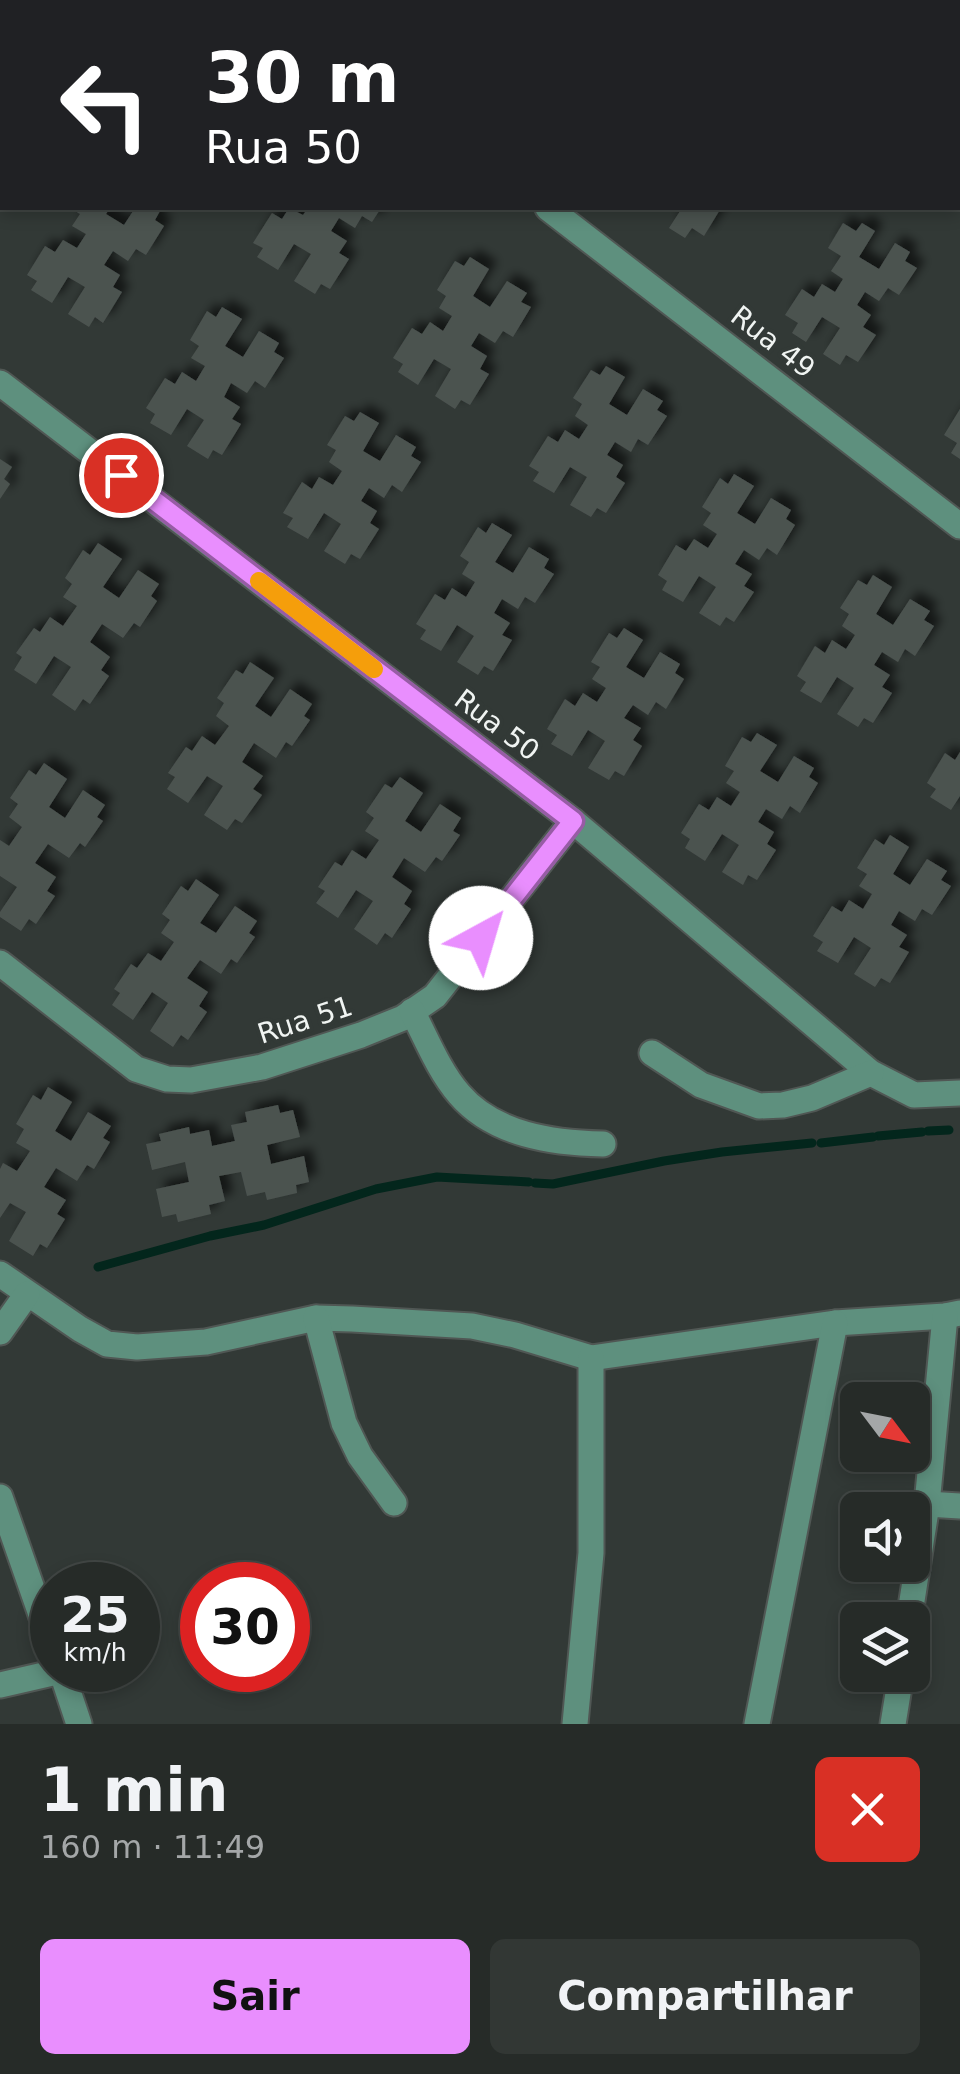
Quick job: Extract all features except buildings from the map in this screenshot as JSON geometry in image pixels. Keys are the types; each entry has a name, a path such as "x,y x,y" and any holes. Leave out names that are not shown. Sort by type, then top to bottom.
{"street":[{"name":"Rua 49","path":"551,210 960,526"},
{"name":"Rua 50","path":"0,383 573,821 871,1073 914,1095 956,1098"},
{"name":"Rua 51","path":"0,962 136,1069 167,1079 191,1080 262,1066 361,1035 412,1012 434,996 573,821"},
{"path":"412,1012 457,1093 480,1114 533,1136 566,1144 603,1144"},
{"path":"652,1052 702,1085 759,1106 812,1098 871,1073"},
{"path":"0,1274 107,1344 137,1347 206,1342 316,1318 472,1326 591,1358 835,1324 952,1314 929,1492"},
{"path":"0,1332 27,1294"},
{"path":"316,1318 344,1423 360,1456 394,1504"},
{"path":"756,1724 835,1324"},
{"path":"576,1724 592,1553 591,1358"},
{"path":"0,1497 30,1583"},
{"path":"930,1504 960,1506"},
{"path":"0,1685 30,1678"},
{"path":"68,1692 78,1724"},
{"path":"893,1724 898,1692"}],"waterway":[{"path":"928,1131 949,1130"},
{"path":"878,1136 922,1132"},
{"path":"821,1143 873,1137"},
{"path":"535,1183 553,1184 722,1152 812,1143"},
{"path":"98,1267 264,1225 376,1189 437,1177 529,1182"}],"slow traffic":[{"path":"259,581 374,669"}],"route":[{"path":"121,475 573,821 481,938"}]}
